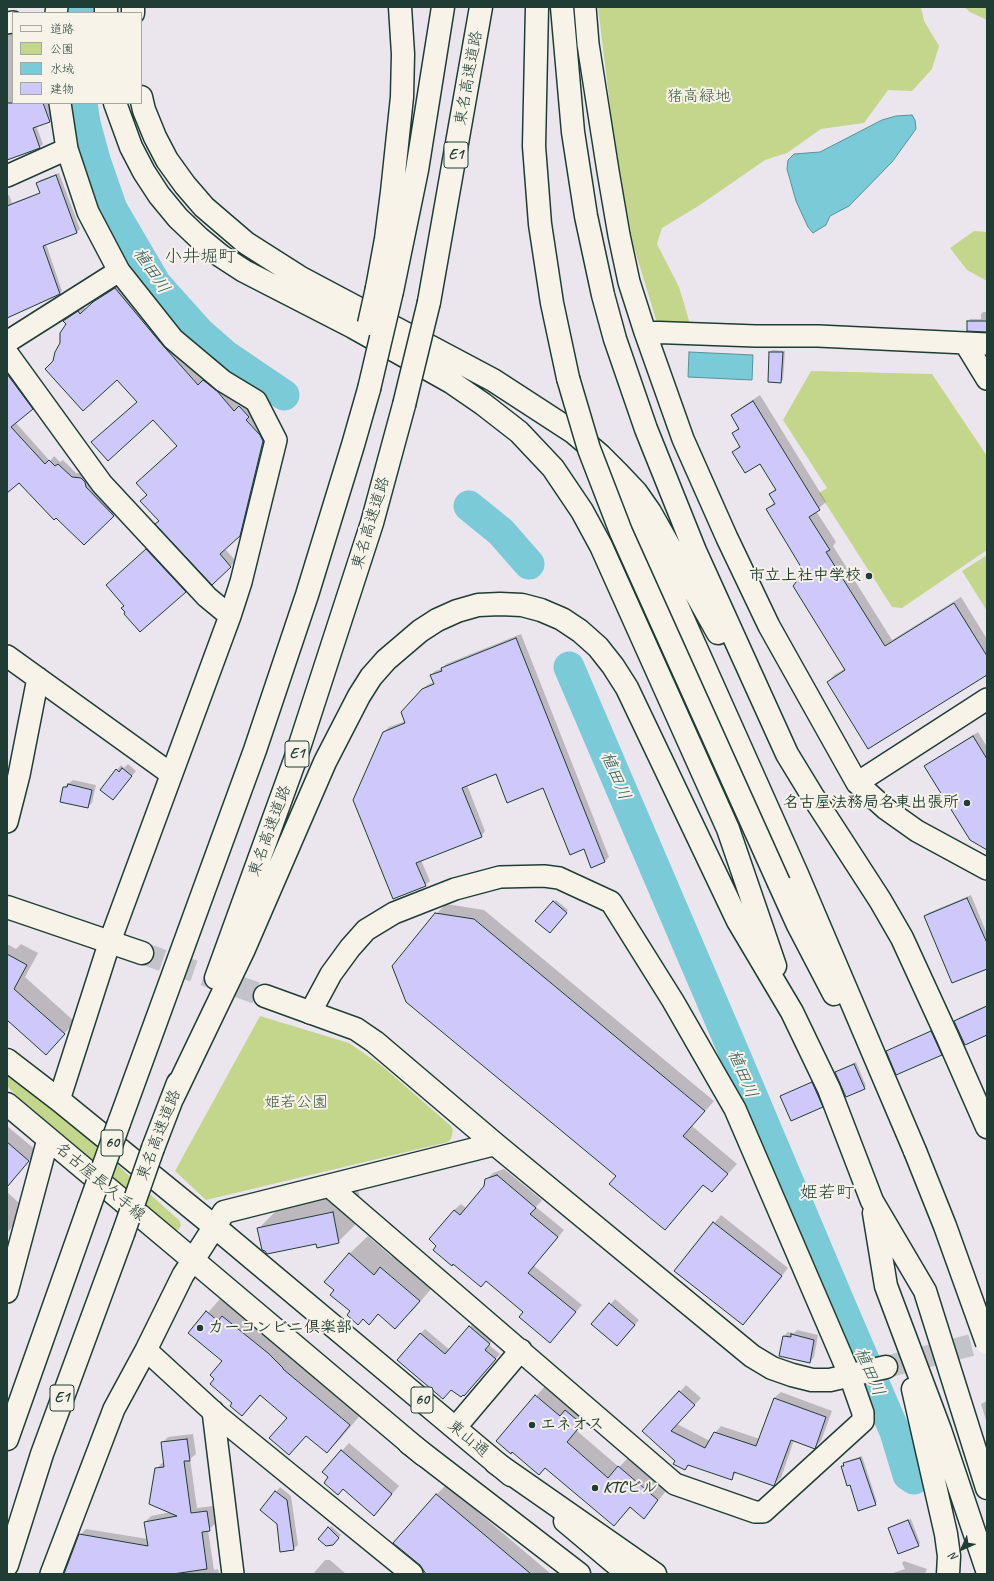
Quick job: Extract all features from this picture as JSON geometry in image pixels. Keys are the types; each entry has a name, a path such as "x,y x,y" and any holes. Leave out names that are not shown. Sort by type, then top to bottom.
{"main road":[{"path":"384,290 386,239 402,97 403,54 400,7"},
{"name":"E1","path":"7,1439 119,1123 255,750 307,595 353,445 362,386 384,290 417,170 442,7"},
{"name":"東名高速道路","path":"7,1565 42,1454 296,760 372,523 404,405 429,302 481,7"},
{"path":"537,7 534,146 540,224 552,303 568,378 589,449 621,532 798,925 915,1151"},
{"path":"562,7 573,132 583,202 594,257 616,339 643,422 695,551 787,754"},
{"path":"142,101 155,138 167,160 185,185 204,207 234,234 272,261 302,278 493,380 573,432 618,472 636,492 662,532 787,754 816,802 880,900 902,938 987,1127"},
{"path":"115,104 131,147 144,172 159,195 199,238 221,256 244,271 353,327 451,382 483,404 519,432 553,468 582,511 601,546 725,822 792,1012"},
{"path":"493,380 542,418 587,459 628,508 645,536 797,874 915,1151 948,1234 987,1343"},
{"path":"173,1097 244,949 325,762 359,696 371,678 386,660 420,631 457,611 478,606 500,604 515,605 541,610 562,619 580,631 598,647 613,666 627,688 642,716 738,921 792,1012 829,1089 872,1202 925,1291 987,1488"},
{"path":"7,907 142,953"},
{"path":"265,996 356,1029 375,1042 495,1144 752,1356 772,1368 792,1376 812,1380 830,1380 854,1376 886,1367"},
{"name":"60","path":"7,1060 60,1100 215,1227"},
{"name":"名古屋長久手線","path":"7,1104 193,1260"},
{"path":"193,1260 224,1212 495,1144"},
{"path":"872,1202 886,1286 940,1430 987,1570"},
{"name":"東山通","path":"215,1227 628,1574"},
{"name":"60","path":"193,1260 564,1574"},
{"path":"898,1318 946,1534 949,1556 948,1574"},
{"path":"409,1444 580,1574"},
{"path":"496,1463 655,1574"}],"street":[{"path":"585,7 588,44 619,235 629,282 683,439 727,538 769,626 857,783 886,809 917,830 987,869"},
{"path":"60,104 67,149 88,212 119,271 173,339 223,381 256,401 276,440 241,582 230,616 110,941 60,1100"},
{"path":"7,176 67,149"},
{"path":"7,342 119,271"},
{"path":"645,332 756,336 818,336 987,344"},
{"path":"965,342 987,379"},
{"path":"7,353 102,484 207,597 230,616"},
{"path":"7,656 171,774"},
{"path":"7,822 19,775 38,678"},
{"path":"857,783 987,698"},
{"path":"310,1012 331,974 350,948 366,930 394,913 455,889 500,877 544,876 559,878 611,902 673,1001 735,1109 854,1376 863,1413 863,1421 763,1512 755,1512 675,1484 329,1186"},
{"path":"7,1292 11,1262 48,1139"},
{"path":"51,1574 114,1409 146,1350 183,1275 193,1260"},
{"path":"146,1350 213,1411 412,1574"},
{"path":"455,1428 521,1350"},
{"path":"213,1411 233,1574"}],"green space":[{"name":"猪高緑地","path":"598,7 921,7 924,21 939,46 932,69 912,91 888,90 864,123 821,129 787,153 765,160 700,205 662,228 657,244 679,287 690,324 658,326 633,244 614,139"},
{"path":"964,7 987,7 987,20 970,12"},
{"path":"974,231 987,232 987,281 967,270 950,248"},
{"path":"811,371 932,374 987,456 987,550 902,608 892,607 819,493 827,488 783,420"},
{"path":"987,555 987,611 962,571"},
{"name":"姫若公園","path":"260,1016 349,1043 381,1065 451,1126 453,1130 451,1139 448,1142 206,1200 175,1171"},
{"path":"7,1068 66,1113 125,1172 180,1221 181,1226 178,1230 172,1231 46,1127 7,1086"}],"water":[{"path":"912,115 915,120 916,129 892,162 849,206 830,216 826,225 813,233 808,227 796,201 787,169 788,160 794,154 820,152 882,120 896,116"},
{"path":"689,352 753,355 752,380 688,377"}],"building":[{"path":"7,103 43,104 50,122 33,128 40,148 7,160"},
{"path":"56,175 77,233 43,246 60,294 7,318 7,206 40,193 36,183"},
{"path":"115,288 198,385 203,380 217,391 234,411 239,406 249,417 246,420 260,435 263,441 240,536 220,554 231,567 212,585 155,524 159,521 140,501 147,495 136,483 177,446 153,420 108,461 91,442 137,402 117,380 83,411 45,369 53,361 55,352 60,343 60,333 66,324 63,321 78,311 80,314 93,302"},
{"path":"967,321 987,321 987,332 967,331"},
{"path":"769,352 783,352 781,383 768,382"},
{"path":"7,374 33,409 11,427 45,464 49,460 55,466 58,464 72,477 81,478 85,482 86,487 114,516 84,545 56,518 54,520 19,483 7,493"},
{"path":"753,401 820,510 809,517 830,550 826,552 885,646 954,603 987,656 987,675 868,749 827,682 845,670 793,586 804,572 766,509 775,504 769,494 776,490 760,464 745,473 732,452 740,447 732,433 739,429 731,415"},
{"path":"146,549 186,592 140,632 124,614 125,612 121,608 124,606 106,585"},
{"path":"516,638 605,862 591,868 584,849 570,855 543,788 507,803 496,774 462,788 482,837 416,863 426,886 393,899 353,800 383,732 405,723 401,712 422,689 434,684 430,675 442,671 441,668"},
{"name":"名古屋法務局名東出張所","path":"973,736 987,759 987,850 970,840 924,766"},
{"path":"122,768 132,776 113,800 100,790 116,769 119,772"},
{"path":"68,784 92,790 88,808 60,802 63,787 67,787"},
{"path":"967,898 987,943 987,969 952,983 924,916"},
{"path":"553,901 567,913 550,933 535,921"},
{"path":"435,913 474,919 705,1111 683,1136 728,1174 712,1192 703,1185 665,1230 609,1184 616,1176 406,1002 392,966"},
{"path":"7,954 27,965 14,989 65,1034 46,1055 7,1020"},
{"path":"987,1006 987,1035 965,1045 954,1021"},
{"path":"931,1031 942,1055 896,1075 886,1051"},
{"path":"854,1064 865,1089 846,1097 835,1072"},
{"path":"812,1082 823,1107 791,1121 780,1096"},
{"path":"7,1142 29,1161 7,1187"},
{"path":"497,1175 536,1208 530,1214 558,1237 528,1273 576,1312 550,1343 519,1317 523,1312 486,1281 481,1287 453,1264 452,1266 433,1250 436,1246 429,1239 454,1210 460,1215 484,1186 485,1179"},
{"path":"333,1212 339,1243 317,1248 316,1244 267,1254 262,1250 257,1228"},
{"path":"713,1222 782,1276 743,1325 674,1271"},
{"path":"349,1253 374,1275 380,1267 420,1301 395,1329 378,1314 369,1325 363,1319 358,1325 347,1315 350,1311 330,1295 334,1290 324,1282"},
{"path":"609,1303 635,1325 617,1346 591,1324"},
{"path":"206,1311 218,1321 222,1316 268,1353 283,1369 350,1425 327,1453 306,1436 289,1455 269,1438 287,1418 260,1395 242,1416 230,1406 232,1403 210,1384 214,1379 210,1375 222,1361 188,1333"},
{"path":"469,1326 490,1344 485,1350 496,1359 464,1396 463,1395 461,1397 451,1390 443,1399 397,1360 420,1333 445,1354"},
{"path":"791,1334 814,1340 810,1363 779,1356 783,1336 791,1337"},
{"path":"679,1391 695,1405 671,1431 705,1448 714,1432 756,1446 774,1398 826,1417 815,1449 791,1440 774,1486 734,1472 732,1480 688,1465 685,1470 673,1464 675,1461 642,1431"},
{"path":"535,1395 560,1416 565,1410 582,1424 567,1442 608,1478 618,1466 658,1500 644,1519 630,1507 614,1526 545,1468 539,1475 512,1452 511,1454 496,1441"},
{"path":"187,1439 190,1461 184,1461 191,1513 207,1511 210,1531 202,1532 207,1569 173,1574 64,1574 79,1534 148,1546 144,1522 177,1516 149,1504 155,1468 164,1467 161,1442"},
{"path":"341,1450 392,1494 374,1516 343,1489 338,1495 324,1483 328,1477 322,1472"},
{"path":"860,1458 876,1505 858,1511 850,1485 847,1486 841,1466 844,1466 843,1463"},
{"path":"275,1491 287,1500 294,1550 280,1552 277,1524 260,1510"},
{"path":"436,1494 531,1574 426,1574 420,1565 393,1543"},
{"path":"908,1520 919,1546 898,1554 888,1528"},
{"path":"328,1527 339,1538 333,1545 326,1546 318,1539"}],"waterway":[{"name":"植田川","path":"79,12 80,7"},
{"name":"植田川","path":"82,104 85,123 95,160 112,209 156,284 199,332 225,355 284,395"},
{"name":"植田川","path":"469,506 501,532 529,564"},
{"name":"植田川","path":"569,667 895,1432 908,1475 914,1479"}],"tunnel":[{"path":"142,953 265,996"},
{"path":"886,1367 987,1341"}],"place":[{"name":"市立上社中学校","path":"869,576"},
{"name":"名古屋法務局名東出張所","path":"967,803"},
{"name":"カーコンビニ倶楽部","path":"200,1328"},
{"name":"エネオス","path":"532,1425"},
{"name":"KTCビル","path":"595,1488"}],"district":[{"name":"小井堀町","path":"200,257"},
{"name":"姫若町","path":"827,1193"}]}
